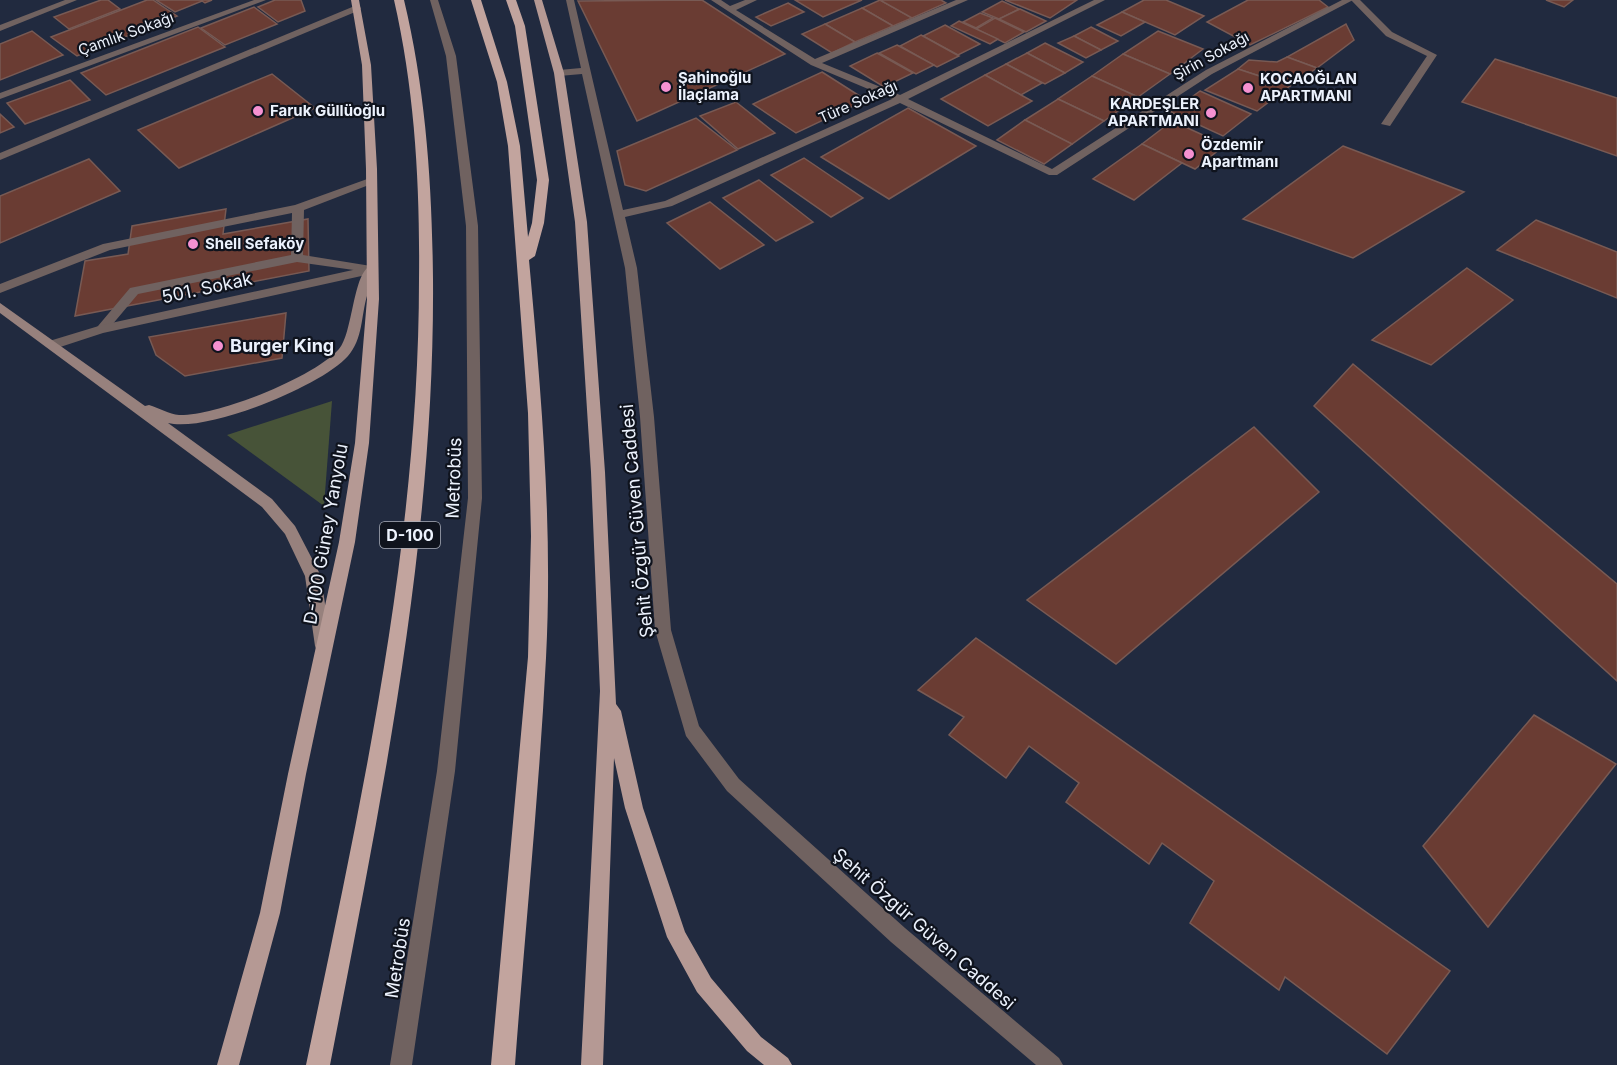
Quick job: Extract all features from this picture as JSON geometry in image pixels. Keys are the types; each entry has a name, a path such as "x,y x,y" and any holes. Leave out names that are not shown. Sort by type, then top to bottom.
{"highway":[{"name":"D-100","path":"318,1065 366,830 392,674 409,550 424,396 424,157 414,68 399,0"},
{"path":"476,0 502,82 514,146 525,265 528,347 535,413 538,525 537,657 503,1065"},
{"path":"511,0 521,36 543,180 538,223 525,265"}],"main road":[{"path":"538,0 559,73 581,222 598,472 608,691 592,1065"},
{"name":"D-100 Güney Yanyolu","path":"228,1065 270,913 297,774 347,542 362,443 374,299 371,270 368,92 356,4"},
{"path":"122,396 156,414 179,420 198,418 237,407 306,380 325,369 344,352 352,334 361,295 371,270"},
{"path":"0,307 267,503 290,530 313,576 324,657"},
{"path":"608,691 634,808 677,937 704,985 754,1044 781,1065"}],"street":[{"path":"0,28 73,0"},
{"name":"Çamlık Sokağı","path":"0,96 262,0"},
{"name":"Metrobüs","path":"401,1065 446,771 475,498 472,226 452,56 434,0"},
{"name":"Şehit Özgür Güven Caddesi","path":"570,0 631,268 647,417 663,630 692,730 733,785 898,935 1052,1065"},
{"path":"715,0 814,63 900,99"},
{"path":"730,9 753,0"},
{"path":"814,63 964,0"},
{"name":"Türe Sokağı","path":"620,214 668,204 900,99 1101,0"},
{"name":"Şirin Sokağı","path":"900,99 1053,172 1209,72 1349,0"},
{"path":"1356,0 1389,34 1432,55 1386,124"},
{"path":"0,157 356,4"},
{"path":"559,73 586,71"},
{"path":"0,289 107,246 193,227 298,208 370,181"},
{"path":"297,258 298,208"},
{"path":"102,329 134,291 297,258 371,270"},
{"name":"501. Sokak","path":"51,345 102,329 371,270"}],"green space":[{"path":"332,401 324,506 227,435"}],"building":[{"path":"101,0 108,0 120,9 69,29 54,17"},
{"path":"147,0 153,0 177,16 77,56 51,37"},
{"path":"156,0 212,0 205,3 202,1 175,12"},
{"path":"275,0 301,0 305,11 278,22 258,7"},
{"name":"Şahinoğlu İlaçlama","path":"702,0 785,54 637,121 578,1"},
{"path":"795,0 862,0 823,17"},
{"path":"880,0 912,18 893,26 862,8"},
{"path":"880,0 941,0 946,3 912,18"},
{"path":"1005,0 1077,0 1050,18"},
{"path":"1144,0 1166,0 1204,16 1175,35 1122,12"},
{"path":"1248,0 1319,0 1328,7 1250,45 1207,22"},
{"path":"1546,0 1573,0 1564,7"},
{"path":"1002,1 1019,9 999,19 982,12"},
{"path":"788,3 804,12 771,26 756,17"},
{"path":"254,7 277,24 225,45 201,28"},
{"path":"862,8 893,26 855,42 825,24"},
{"path":"1020,9 1046,21 1026,32 999,19"},
{"path":"1122,12 1145,22 1121,36 1097,25"},
{"path":"980,13 993,18 976,28 963,22"},
{"path":"995,18 1024,32 1005,43 976,29"},
{"path":"959,21 998,39 990,44 951,26"},
{"path":"825,24 855,42 832,53 802,34"},
{"path":"1346,24 1354,40 1317,68 1287,57"},
{"path":"945,25 980,44 958,55 923,36"},
{"path":"198,27 225,47 106,95 81,73"},
{"path":"1091,27 1118,41 1101,50 1074,36"},
{"path":"32,31 63,55 0,80 0,44"},
{"path":"1158,31 1203,49 1170,74 1123,54"},
{"path":"921,35 959,56 937,67 900,46"},
{"path":"1074,36 1101,50 1086,58 1058,43"},
{"path":"1045,43 1083,62 1065,73 1027,53"},
{"path":"897,45 934,65 916,74 879,53"},
{"path":"877,53 913,73 884,87 850,66"},
{"path":"1027,53 1065,73 1045,84 1006,64"},
{"path":"1123,54 1170,74 1138,97 1092,76"},
{"path":"1287,57 1317,68 1290,86 1238,69 1249,60 1277,62"},
{"path":"1495,59 1617,98 1617,156 1462,102"},
{"path":"1006,64 1042,83 1021,95 985,75"},
{"name":"KOCAOĞLAN APARTMANI","path":"1238,69 1290,86 1257,111 1205,90"},
{"path":"822,72 866,100 796,133 753,104"},
{"path":"272,74 315,108 179,168 138,130"},
{"path":"985,75 1032,101 988,126 941,99"},
{"path":"1092,76 1138,97 1104,121 1058,99"},
{"path":"70,80 90,100 25,124 7,103"},
{"name":"KARDEŞLER APARTMANI","path":"1200,91 1251,114 1223,136 1171,112"},
{"path":"1058,99 1104,121 1072,144 1025,120"},
{"path":"736,102 775,133 738,149 700,116"},
{"path":"908,108 976,146 889,199 821,157"},
{"path":"0,114 14,127 0,133"},
{"path":"696,118 737,150 646,191 625,185 617,151"},
{"path":"1025,120 1072,144 1044,164 997,140"},
{"name":"Özdemir Apartmanı","path":"1172,121 1225,145 1195,169 1142,144"},
{"path":"1142,144 1182,163 1134,200 1093,179"},
{"path":"1343,146 1464,192 1353,258 1243,219"},
{"path":"804,158 863,198 831,217 771,175"},
{"path":"89,159 120,191 0,243 0,196"},
{"path":"759,180 813,222 776,241 723,198"},
{"path":"710,202 764,245 720,269 667,223"},
{"path":"226,209 223,234 308,219 309,271 75,316 85,261 128,254 132,226"},
{"path":"1536,220 1617,252 1617,298 1497,250"},
{"path":"1467,268 1513,300 1431,365 1372,340"},
{"name":"Burger King","path":"286,313 282,358 185,376 156,355 149,337"},
{"path":"1353,364 1617,584 1617,681 1314,406"},
{"path":"1254,427 1319,492 1116,664 1027,600"},
{"path":"976,638 1450,971 1387,1054 1285,977 1279,990 1190,923 1214,881 1162,843 1149,864 1066,802 1079,783 1029,746 1006,778 949,735 964,717 918,690"},
{"path":"1534,715 1616,764 1488,927 1423,846"}],"place":[{"name":"Şahinoğlu İlaçlama","path":"666,87"},
{"name":"KOCAOĞLAN APARTMANI","path":"1248,88"},
{"name":"Faruk Güllüoğlu","path":"258,111"},
{"name":"KARDEŞLER APARTMANI","path":"1211,113"},
{"name":"Özdemir Apartmanı","path":"1189,154"},
{"name":"Shell Sefaköy","path":"193,244"},
{"name":"Burger King","path":"218,346"}]}
